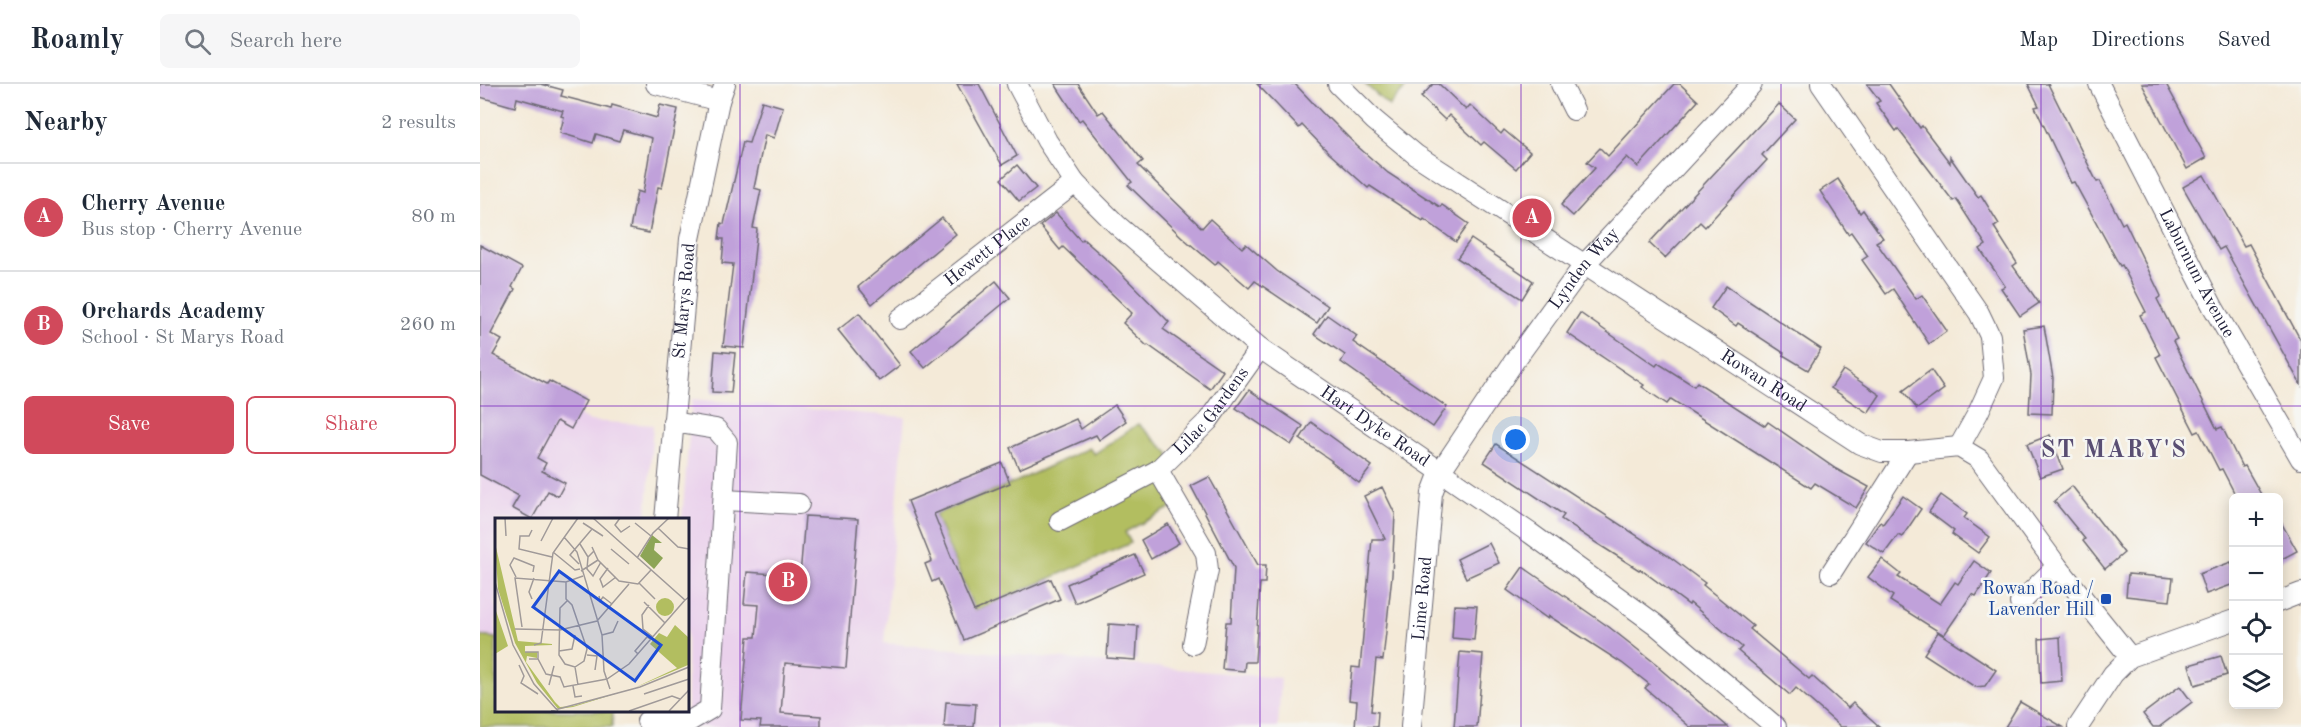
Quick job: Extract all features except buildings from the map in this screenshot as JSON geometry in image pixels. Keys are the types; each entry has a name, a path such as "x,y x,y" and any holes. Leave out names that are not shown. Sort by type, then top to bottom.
{"street":[{"path":"656,84 722,93"},
{"name":"Hart Dyke Road","path":"1017,84 1047,141 1075,183 1117,225 1260,348 1530,533 1655,624 1776,727"},
{"name":"Rowan Road","path":"1338,84 1374,120 1416,154 1860,444 1881,452 1959,447"},
{"path":"1561,84 1574,110"},
{"name":"Lynden Way","path":"1440,472 1515,360 1584,265 1752,84"},
{"path":"1821,84 1979,313 1990,336 1994,378 1959,447 1979,459 2057,566 2130,657"},
{"name":"Laburnum Avenue","path":"2099,84 2213,307 2301,459"},
{"name":"St Marys Road","path":"665,518 690,239 722,93"},
{"name":"Hewett Place","path":"900,319 1075,183"},
{"name":"Lilac Gardens","path":"1060,521 1158,470 1208,421 1260,348"},
{"path":"647,719 688,722 710,709 728,442 716,429 673,422"},
{"path":"1832,573 1908,452"},
{"name":"Lilac Gardens","path":"1158,470 1206,553 1208,570 1193,644"},
{"name":"Lime Road","path":"1411,727 1432,493 1440,472"},
{"path":"724,500 800,504"},
{"path":"2020,603 2057,566"},
{"path":"2280,601 2301,592"},
{"path":"2078,727 2114,674 2130,657 2229,622"}],"shaded area":[{"path":"517,367 547,383 549,380 586,401 579,415 590,421 653,425 646,518 495,518 495,642 480,641 480,370 507,385"},
{"path":"692,399 905,417 884,643 1281,678 1278,727 665,727 666,712 688,712 688,518 682,518"}],"green space":[{"path":"1365,84 1409,84 1389,106"},
{"path":"1138,424 1169,453 1172,507 1125,532 1131,543 975,611 935,514 1011,484 1089,448 1094,454"},
{"path":"480,636 495,638 495,712 613,712 612,727 480,727"}],"place":[{"name":"Cherry Avenue","path":"1532,218"},
{"name":"Orchards Academy","path":"788,582"},
{"name":"Rowan Road / Lavender Hill","path":"2106,599"}],"district":[{"name":"ST MARY'S","path":"2114,451"}]}
